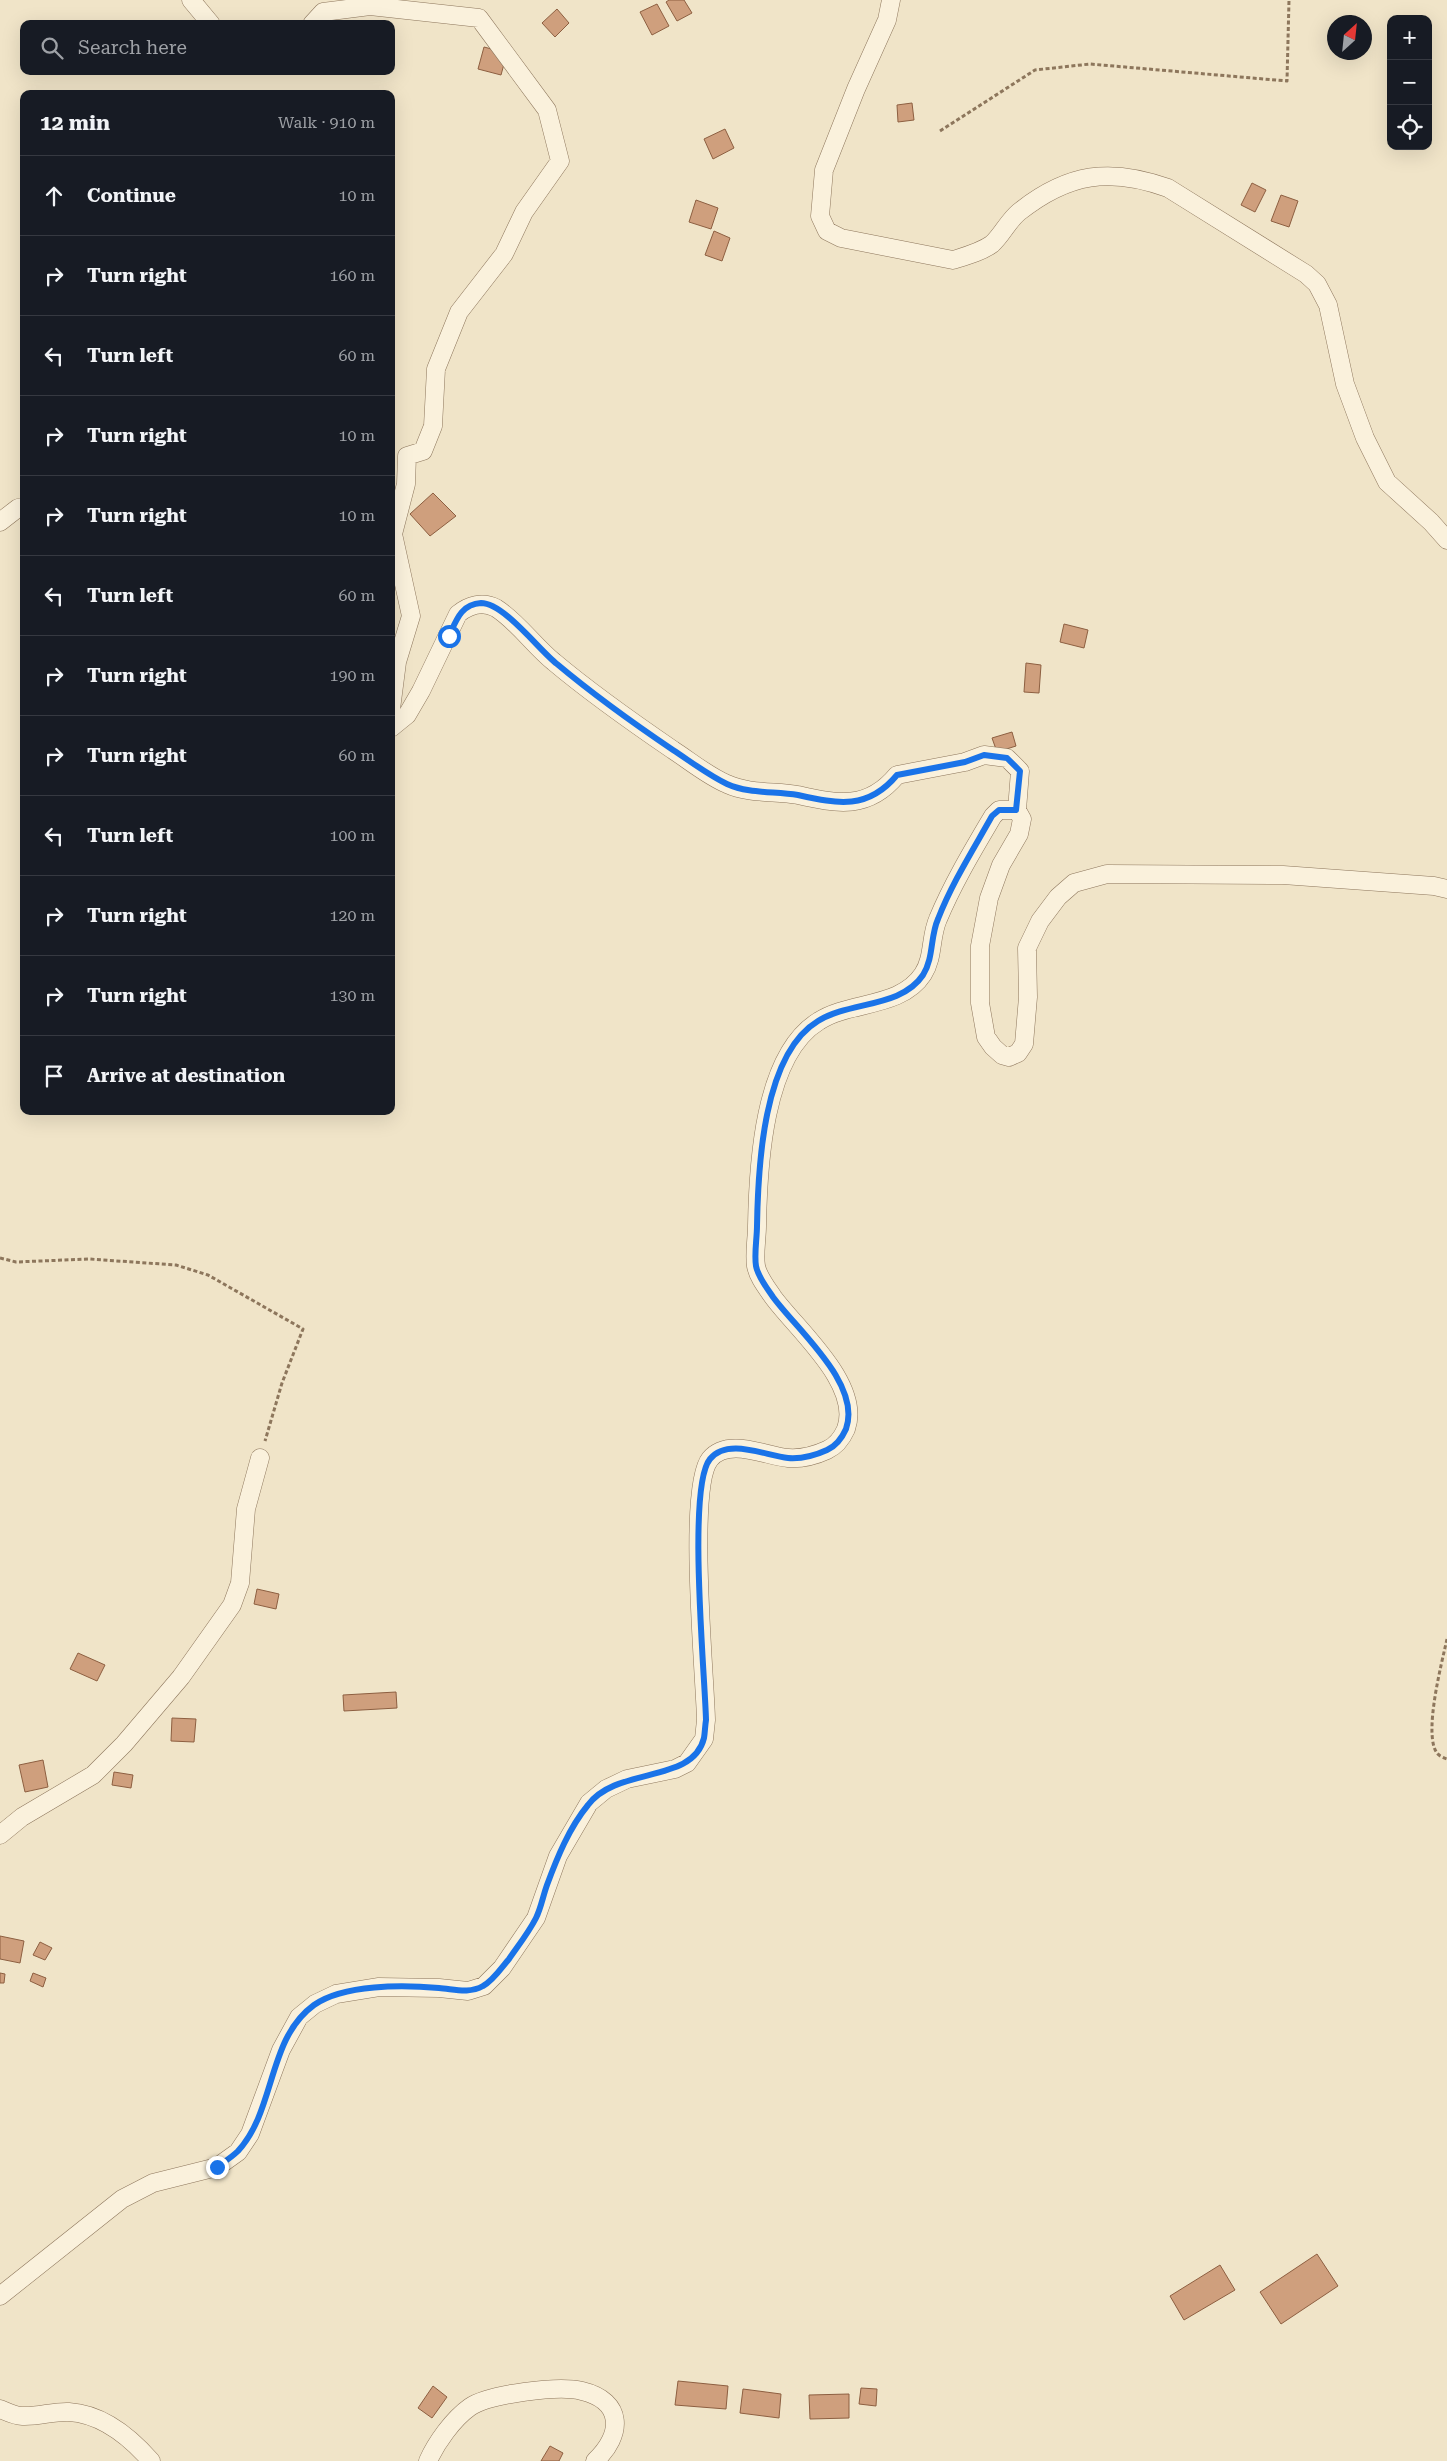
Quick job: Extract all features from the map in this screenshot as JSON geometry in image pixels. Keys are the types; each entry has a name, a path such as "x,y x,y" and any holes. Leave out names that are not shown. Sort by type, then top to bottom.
{"street":[{"path":"191,0 207,20"},
{"path":"891,0 887,20 856,89 824,170 820,216 827,231 841,238 953,260 971,255 992,244 1018,213 1073,180 1107,174 1149,181 1168,188 1299,270 1317,284 1328,305 1345,384 1365,438 1387,482 1431,522 1447,540"},
{"path":"316,20 323,12 371,3 479,18 547,110 560,162 524,212 504,254 459,312 436,369 433,426 423,451 407,456 406,484 395,523"},
{"path":"0,522 20,508"},
{"path":"395,547 411,616 397,662 395,678"},
{"path":"395,725 407,715 421,692 458,614 465,608 482,603 495,608 511,619 541,651 617,712 728,785 761,793 796,795 820,801 870,799 887,787 897,775 965,762 984,755 1007,758 1020,771 1016,810 1022,819 1021,827 1001,865 989,898 980,946 980,1003 986,1038 1002,1055 1009,1057 1018,1053 1024,1044 1028,1022 1027,948 1040,921 1058,897 1074,884 1107,874 1283,875 1434,886 1447,889"},
{"path":"0,2296 122,2199 153,2183 217,2167 238,2152 250,2134 281,2050 299,2017 315,2004 336,1994 378,1988 439,1988 468,1991 484,1986 502,1968 536,1918 558,1856 588,1803 606,1790 627,1779 675,1769 686,1763 697,1751 704,1740 706,1720 699,1529 703,1474 710,1459 722,1450 737,1449 789,1458 813,1457 835,1446 845,1431 850,1412 845,1396 825,1358 783,1310 756,1268 759,1168 778,1076 788,1054 802,1034 818,1021 842,1010 894,997 913,986 924,974 932,953 936,923 965,864 992,816 999,810 1016,810"},
{"path":"0,1835 22,1817 93,1775 124,1744 181,1677 232,1605 240,1583 246,1509 260,1458"},
{"path":"428,2461 439,2443 470,2407 494,2398 528,2392 581,2390 598,2397 611,2408 616,2424 613,2439 595,2461"},
{"path":"0,2409 22,2416 70,2412 94,2418 112,2426 136,2445 151,2461"}],"path":[{"path":"940,131 1035,70 1090,64 1287,81 1289,0"},
{"path":"0,1258 16,1262 89,1259 176,1265 208,1275 303,1329 282,1383 260,1458"},
{"path":"1447,1639 1434,1707 1432,1736 1437,1753 1447,1760"}],"building":[{"path":"669,0 684,0 692,13 677,21 666,2"},
{"path":"657,4 669,26 652,35 640,12"},
{"path":"557,9 569,23 555,37 542,23"},
{"path":"484,47 507,53 501,75 478,69"},
{"path":"912,103 914,120 898,122 897,105"},
{"path":"725,129 734,148 713,159 704,139"},
{"path":"1252,183 1266,190 1255,212 1241,205"},
{"path":"1281,195 1298,201 1289,227 1271,221"},
{"path":"696,200 718,208 711,229 689,222"},
{"path":"714,231 730,238 722,261 705,255"},
{"path":"433,493 456,516 430,536 410,514"},
{"path":"1064,624 1088,630 1084,648 1060,642"},
{"path":"1026,663 1041,665 1039,693 1024,692"},
{"path":"1012,732 1016,746 997,752 992,738"},
{"path":"257,1589 279,1594 276,1609 254,1604"},
{"path":"78,1653 105,1665 97,1681 70,1669"},
{"path":"396,1692 397,1708 344,1711 343,1695"},
{"path":"172,1718 196,1719 194,1742 171,1741"},
{"path":"43,1760 48,1787 25,1792 19,1765"},
{"path":"114,1772 133,1775 131,1788 112,1785"},
{"path":"0,1936 24,1941 20,1963 0,1959"},
{"path":"40,1942 52,1948 45,1960 33,1955"},
{"path":"0,1973 5,1974 4,1983 0,1983"},
{"path":"33,1973 46,1978 43,1987 30,1981"},
{"path":"1317,2254 1338,2286 1281,2324 1260,2292"},
{"path":"1220,2265 1235,2290 1184,2320 1170,2296"},
{"path":"678,2381 728,2386 726,2409 675,2405"},
{"path":"433,2386 447,2397 432,2418 418,2408"},
{"path":"861,2388 877,2389 876,2406 859,2404"},
{"path":"743,2389 781,2394 779,2418 740,2413"},
{"path":"849,2394 849,2418 810,2419 809,2395"},
{"path":"550,2446 563,2453 559,2461 541,2461"}],"route":[{"path":"217,2167 238,2152 250,2134 263,2104 281,2050 299,2017 315,2004 336,1994 378,1988 411,1987 468,1991 484,1986 502,1968 536,1918 558,1856 588,1803 606,1790 627,1779 675,1769 686,1763 704,1740 706,1700 700,1606 699,1529 703,1474 710,1459 722,1450 737,1449 789,1458 813,1457 835,1446 845,1431 850,1412 845,1396 825,1358 783,1310 756,1268 759,1168 778,1076 788,1054 802,1034 818,1021 842,1010 894,997 913,986 924,974 932,953 936,923 950,892 992,816 999,810 1016,810 1021,782 1020,771 1007,758 984,755 965,762 897,775 887,787 870,799 845,802 820,801 796,795 761,793 728,785 617,712 541,651 511,619 495,608 482,603 465,608 458,614 449,636"}]}
